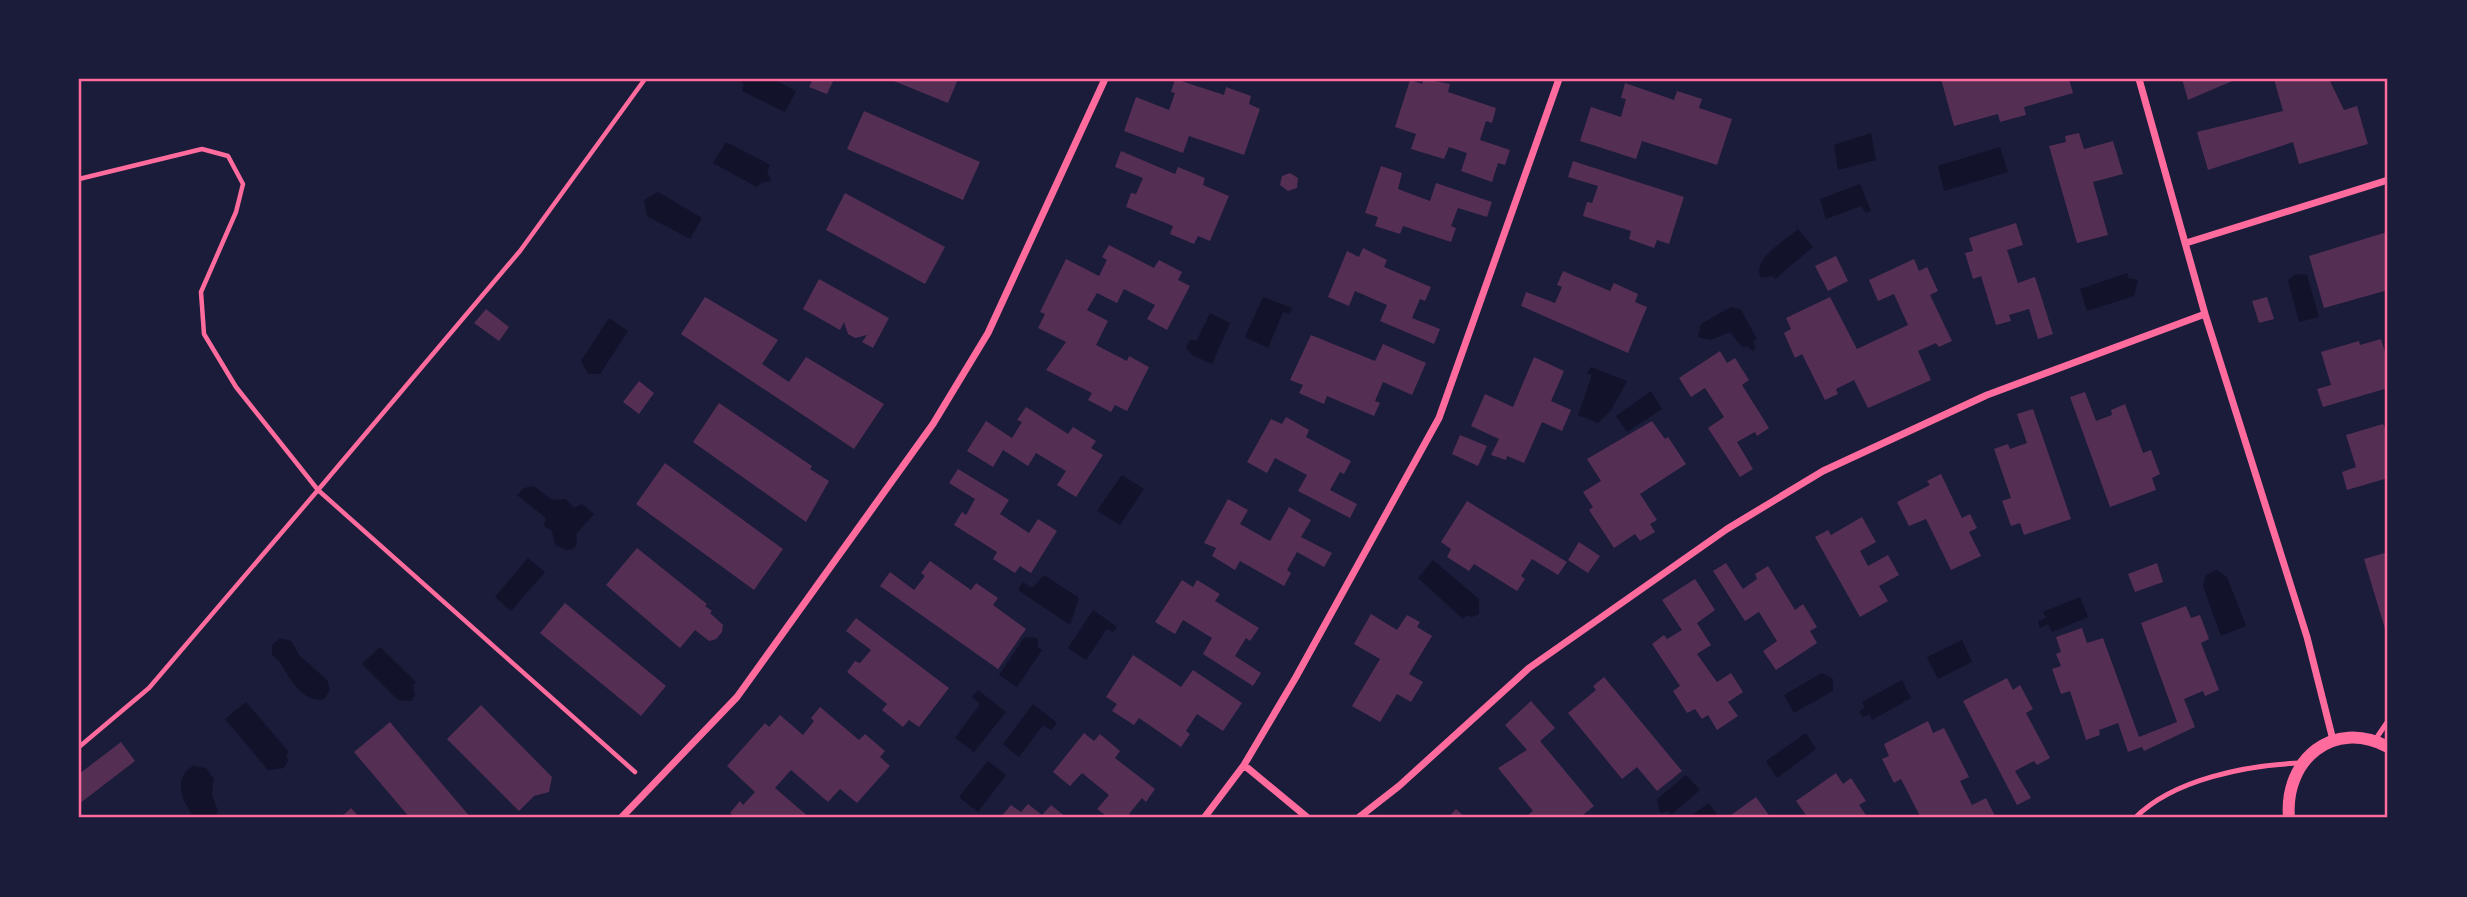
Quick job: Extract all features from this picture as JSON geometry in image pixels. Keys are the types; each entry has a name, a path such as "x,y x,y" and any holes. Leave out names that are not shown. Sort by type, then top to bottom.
{"street":[{"path":"621,818 737,697 933,424 988,333 1105,79"},
{"path":"1204,818 1244,765 1439,418 1559,79"},
{"path":"2139,79 2205,314 2307,637 2333,740"},
{"path":"2186,243 2388,180"},
{"path":"1358,818 1399,786 1529,668 1727,529 1823,471 1987,395 2205,314"},
{"path":"2289,818 2288,799 2292,780 2301,763 2316,750 2333,740 2354,737 2375,740 2388,747"},
{"path":"1244,765 1308,818"}],"lane":[{"path":"2375,740 2388,722"},
{"path":"2134,818 2146,807 2180,789 2231,771 2269,764 2301,763"}],"path":[{"path":"79,747 149,688 520,251 645,79"},
{"path":"79,179 202,149 228,156 243,184 236,212 201,292 204,334 236,387 317,490 641,778"}],"shaded area":[{"path":"738,79 773,79 796,91 785,112 742,91 744,84"},
{"path":"1871,133 1876,160 1838,170 1834,145"},
{"path":"726,142 770,165 767,171 771,181 761,183 757,187 713,163"},
{"path":"2000,147 2008,172 1944,191 1938,166"},
{"path":"1860,184 1871,211 1866,213 1861,206 1826,219 1820,199"},
{"path":"658,192 702,218 690,239 647,216 644,200"},
{"path":"1798,229 1813,247 1775,279 1773,276 1761,278 1759,271 1765,257"},
{"path":"2127,273 2129,278 2138,280 2134,296 2087,311 2080,289"},
{"path":"2296,274 2307,275 2319,317 2299,322 2288,280"},
{"path":"1263,297 1292,308 1290,314 1283,312 1268,348 1245,337"},
{"path":"1731,307 1741,310 1757,339 1753,341 1756,348 1753,351 1747,346 1743,348 1730,332 1710,340 1698,337 1701,324"},
{"path":"1210,313 1230,323 1212,364 1192,355 1186,348 1190,340 1197,340"},
{"path":"609,318 628,331 600,374 588,374 581,361"},
{"path":"1591,367 1627,381 1611,410 1598,423 1578,415 1592,375 1587,373"},
{"path":"1651,391 1662,409 1627,432 1616,416"},
{"path":"1122,475 1144,489 1120,525 1097,511"},
{"path":"534,486 552,500 566,499 574,508 582,504 594,514 576,534 577,543 574,548 567,550 555,545 552,531 544,526 546,518 517,495 524,488"},
{"path":"528,558 545,572 511,611 495,597"},
{"path":"1433,560 1479,599 1479,614 1472,617 1467,615 1463,619 1418,578"},
{"path":"2216,570 2227,577 2246,626 2221,636 2203,586 2206,575"},
{"path":"1044,575 1079,598 1070,625 1018,590 1023,582 1032,588"},
{"path":"2080,597 2088,617 2052,632 2048,624 2040,628 2038,621 2046,618 2043,612"},
{"path":"1093,610 1117,627 1113,632 1107,629 1086,660 1068,648"},
{"path":"280,638 291,641 299,655 327,680 330,690 324,699 310,698 304,694 273,656 272,645"},
{"path":"1024,638 1038,639 1038,647 1042,650 1017,687 999,675"},
{"path":"1962,640 1972,662 1938,679 1927,657"},
{"path":"380,647 416,682 413,686 415,695 411,701 398,700 362,664"},
{"path":"1822,673 1833,679 1833,691 1794,713 1784,695"},
{"path":"1902,680 1911,698 1872,720 1869,714 1863,717 1859,711 1865,708 1862,702"},
{"path":"978,690 1006,712 974,752 955,738 980,704 972,697"},
{"path":"246,702 289,752 284,768 268,770 225,719"},
{"path":"1033,704 1057,723 1051,730 1043,725 1019,757 1003,744"},
{"path":"1806,733 1816,749 1777,778 1766,761"},
{"path":"988,761 1006,775 978,812 959,797"},
{"path":"193,766 206,768 214,779 212,795 218,811 214,818 196,818 183,799 183,777"},
{"path":"1686,775 1700,790 1671,815 1668,811 1660,813 1657,799"},
{"path":"1709,803 1719,818 1688,818"}],"building":[{"path":"813,79 834,79 827,94 809,87"},
{"path":"889,79 958,79 948,103"},
{"path":"1175,79 1224,95 1226,87 1251,96 1249,104 1260,109 1244,155 1189,136 1183,153 1124,131 1136,97 1169,110 1175,93 1171,92"},
{"path":"1424,79 1450,84 1448,92 1496,108 1492,123 1486,121 1480,140 1510,150 1505,165 1498,163 1492,182 1461,171 1467,153 1449,147 1444,159 1411,149 1416,134 1395,127 1410,80 1422,84"},
{"path":"1941,79 2069,79 2073,93 2024,107 2026,115 2000,122 1998,114 1954,126"},
{"path":"2182,79 2237,79 2188,100"},
{"path":"2274,79 2329,79 2344,110 2357,106 2368,144 2299,164 2293,142 2208,170 2197,132 2283,111"},
{"path":"1625,83 1674,100 1677,91 1702,99 1699,108 1732,119 1717,165 1642,141 1636,159 1580,141 1591,107 1621,117 1626,99 1621,98"},
{"path":"864,111 980,162 963,200 847,149"},
{"path":"2079,133 2084,149 2113,141 2123,174 2093,182 2108,235 2077,243 2049,146 2066,142 2065,136"},
{"path":"1121,151 1175,174 1178,167 1205,178 1203,185 1229,196 1210,241 1198,236 1194,244 1170,234 1173,226 1126,207 1131,193 1136,194 1143,178 1115,167"},
{"path":"1573,161 1684,197 1669,244 1657,240 1654,248 1629,239 1631,231 1583,216 1587,202 1592,203 1598,186 1568,177"},
{"path":"1381,166 1402,173 1398,189 1430,201 1436,183 1492,202 1487,217 1458,208 1451,226 1456,228 1451,242 1403,226 1400,234 1375,226 1378,217 1365,213"},
{"path":"1290,173 1298,178 1297,188 1288,191 1280,185 1282,176"},
{"path":"845,193 945,247 925,284 826,230"},
{"path":"2016,223 2023,245 2007,250 2018,283 2035,277 2053,334 2038,339 2029,309 2009,315 2011,321 1996,325 1981,276 1973,279 1965,253 1973,251 1969,238"},
{"path":"2387,232 2388,290 2324,308 2309,256"},
{"path":"1109,245 1154,268 1159,260 1182,272 1178,280 1190,286 1167,330 1147,319 1155,305 1124,289 1117,303 1097,293 1087,310 1108,321 1096,345 1127,361 1129,356 1149,367 1127,411 1115,405 1111,412 1088,400 1092,393 1046,370 1066,342 1038,328 1045,314 1040,312 1066,259 1099,276 1107,260 1102,257"},
{"path":"1363,248 1387,260 1384,267 1431,287 1425,301 1420,299 1412,318 1440,329 1434,344 1380,321 1387,305 1355,291 1349,306 1328,297 1347,251 1359,257"},
{"path":"1836,256 1848,281 1828,291 1815,266"},
{"path":"1914,259 1919,271 1927,267 1938,291 1930,295 1952,341 1939,347 1936,343 1918,351 1931,380 1868,408 1854,380 1836,389 1838,394 1825,400 1802,354 1795,358 1784,333 1791,329 1786,318 1830,297 1857,349 1908,325 1894,294 1878,301 1869,280"},
{"path":"1563,271 1610,291 1614,283 1638,294 1635,302 1647,307 1628,353 1521,306 1526,292 1555,303 1562,287 1557,285"},
{"path":"819,279 889,318 873,348 862,342 867,335 855,338 848,334 844,322 840,330 803,309"},
{"path":"705,297 778,340 762,364 789,382 806,357 884,404 854,449 681,334"},
{"path":"2267,297 2274,319 2259,323 2252,301"},
{"path":"486,309 509,327 499,341 474,323"},
{"path":"1311,335 1375,361 1383,344 1426,363 1412,395 1383,382 1375,401 1380,403 1374,416 1327,396 1324,404 1299,393 1303,385 1290,380"},
{"path":"2381,339 2388,362 2388,388 2323,407 2317,389 2331,385 2321,352 2359,341 2360,345"},
{"path":"1720,351 1727,363 1735,358 1749,380 1742,385 1769,428 1757,436 1755,432 1737,442 1753,469 1740,477 1708,428 1724,417 1705,388 1691,397 1679,378"},
{"path":"1534,357 1564,371 1551,401 1571,410 1562,431 1542,422 1524,463 1507,456 1506,460 1491,455 1499,439 1471,426 1485,394 1513,407"},
{"path":"639,381 654,393 639,414 623,402"},
{"path":"2085,392 2096,421 2112,415 2111,410 2125,404 2143,453 2151,450 2160,474 2152,478 2156,490 2110,507 2070,397"},
{"path":"719,403 812,466 810,469 829,481 806,522 693,442"},
{"path":"1026,407 1068,434 1073,427 1096,441 1091,448 1103,455 1076,497 1057,485 1066,471 1036,453 1028,466 1003,450 993,467 967,451 986,421 1012,438 1022,422 1017,420"},
{"path":"2033,409 2071,519 2024,535 2020,523 2011,526 2002,501 2011,498 1994,449 2008,444 2010,449 2027,443 2017,414"},
{"path":"1286,417 1309,430 1306,437 1351,461 1344,474 1340,472 1330,490 1357,504 1350,518 1298,491 1307,475 1275,458 1267,473 1247,462 1271,419 1282,424"},
{"path":"1652,421 1665,439 1668,437 1686,464 1640,494 1657,520 1650,524 1655,532 1640,541 1635,534 1614,548 1589,510 1593,507 1583,492 1601,481 1587,459"},
{"path":"2383,424 2385,428 2388,427 2388,478 2347,490 2342,472 2356,467 2346,435"},
{"path":"1460,435 1487,446 1478,466 1452,454"},
{"path":"665,463 783,549 754,590 636,504"},
{"path":"958,469 1009,500 1000,514 1029,533 1038,519 1057,531 1031,573 1020,566 1015,573 993,559 997,552 954,525 962,512 966,515 975,499 949,483"},
{"path":"1941,474 1962,518 1970,514 1977,528 1969,532 1981,556 1951,570 1926,519 1909,526 1897,502 1930,485 1927,481"},
{"path":"1228,499 1248,510 1240,524 1270,541 1289,507 1311,520 1301,537 1332,553 1324,567 1297,552 1287,570 1291,573 1284,586 1240,561 1235,570 1212,556 1216,548 1204,543"},
{"path":"1467,501 1567,562 1558,575 1532,559 1521,576 1525,579 1517,591 1474,564 1469,571 1447,557 1451,549 1441,542"},
{"path":"1862,517 1876,542 1860,551 1868,566 1888,555 1899,575 1879,586 1888,601 1860,617 1815,537 1828,530 1831,535"},
{"path":"1579,542 1600,556 1588,573 1568,560"},
{"path":"637,548 707,604 705,606 712,611 710,613 723,625 722,632 716,639 709,641 695,630 680,648 606,585"},
{"path":"2388,552 2388,639 2364,559"},
{"path":"930,561 971,590 976,583 998,598 993,605 1026,629 998,669 880,586 890,572 914,590 925,576 921,573"},
{"path":"1726,563 1743,589 1757,579 1755,574 1768,566 1795,610 1803,604 1817,627 1810,631 1817,643 1776,670 1763,651 1777,641 1759,612 1745,621 1713,571"},
{"path":"2157,563 2163,582 2135,592 2128,574"},
{"path":"1695,579 1715,610 1697,623 1711,645 1697,654 1717,682 1731,673 1743,692 1728,702 1738,716 1717,730 1708,715 1702,719 1695,709 1687,713 1673,691 1680,686 1652,644 1664,635 1667,639 1682,630 1662,600"},
{"path":"1182,580 1193,587 1197,580 1220,594 1215,601 1259,628 1250,641 1246,638 1235,656 1261,673 1253,686 1203,654 1212,638 1183,620 1175,634 1155,622"},
{"path":"565,603 666,686 641,716 540,633"},
{"path":"2186,606 2191,618 2200,615 2209,639 2201,643 2219,690 2205,696 2203,691 2184,699 2195,727 2144,751 2142,747 2128,752 2118,723 2099,730 2100,735 2086,740 2070,691 2061,694 2052,669 2061,666 2056,654 2061,652 2056,637 2082,628 2087,643 2103,638 2139,737 2177,722 2141,623"},
{"path":"1371,614 1397,630 1407,615 1420,622 1417,627 1432,636 1409,674 1423,682 1411,702 1397,694 1380,722 1352,706 1380,659 1354,644"},
{"path":"856,618 949,688 919,727 909,720 903,727 882,710 887,704 847,672 855,661 860,663 871,650 846,631"},
{"path":"1133,655 1181,687 1193,670 1242,703 1223,731 1197,714 1186,731 1190,734 1181,747 1139,718 1134,725 1112,711 1117,704 1106,697"},
{"path":"1604,677 1682,771 1657,791 1637,767 1622,779 1568,713 1596,690 1593,686"},
{"path":"2007,678 2013,690 2020,685 2033,709 2026,713 2050,758 2037,765 2034,761 2015,771 2031,798 2017,805 1963,701"},
{"path":"1531,701 1555,728 1540,741 1594,806 1583,815 1586,818 1524,818 1533,811 1498,768 1527,750 1505,725"},
{"path":"481,705 552,777 549,792 534,796 519,811 447,739"},
{"path":"820,707 859,740 865,734 885,751 880,757 890,766 857,803 840,789 828,802 791,770 775,788 810,818 736,818 730,813 740,801 743,805 755,792 727,766 765,723 769,727 780,715 803,735 814,721 811,718"},
{"path":"1928,721 1933,733 1944,728 1969,777 1960,781 1972,805 1986,798 1996,818 1921,818 1901,779 1894,783 1882,759 1889,756 1884,744"},
{"path":"390,722 471,818 410,818 354,752"},
{"path":"1084,733 1094,741 1100,734 1120,751 1115,758 1155,789 1146,802 1142,798 1129,814 1134,818 1109,818 1097,809 1109,795 1082,773 1070,786 1053,772"},
{"path":"121,742 135,761 79,804 79,774"},
{"path":"1836,773 1843,784 1851,778 1866,801 1859,805 1868,818 1808,818 1796,801"},
{"path":"1756,797 1771,818 1727,818"},
{"path":"1028,804 1042,815 1051,805 1067,818 1000,818 1011,805 1021,812"},
{"path":"351,808 360,818 340,818"},
{"path":"1456,809 1466,818 1448,818"}]}
